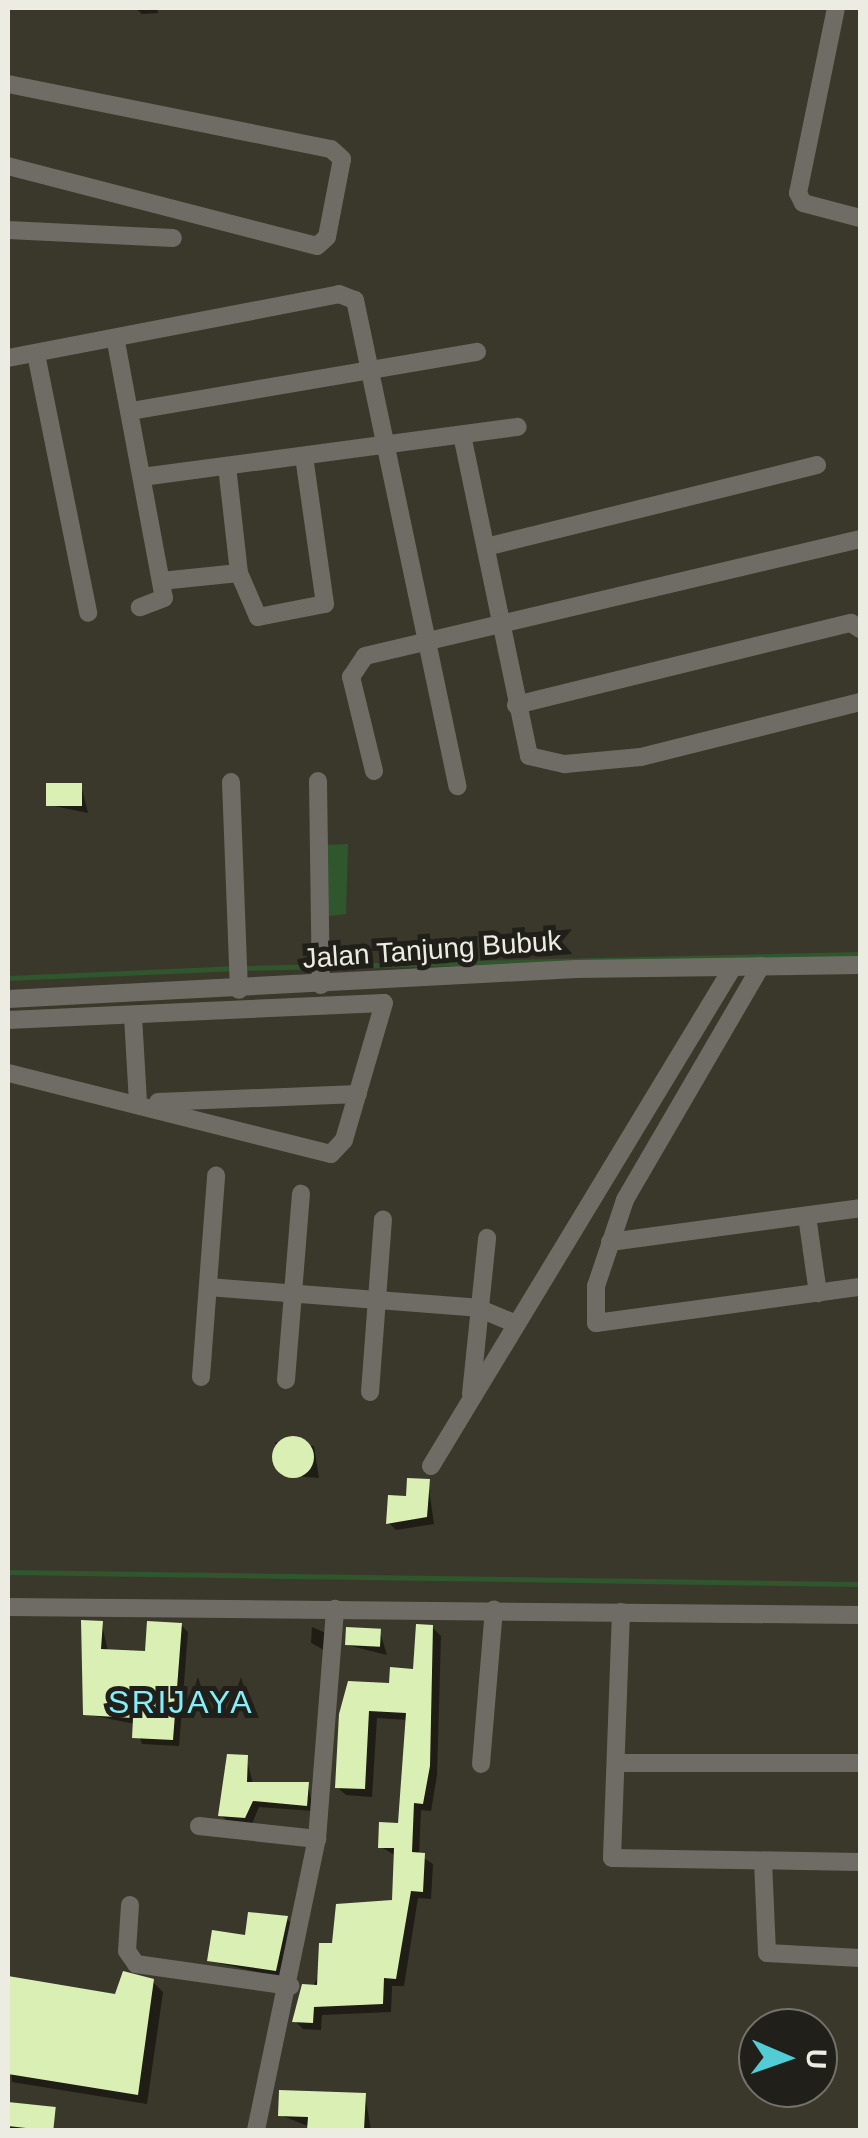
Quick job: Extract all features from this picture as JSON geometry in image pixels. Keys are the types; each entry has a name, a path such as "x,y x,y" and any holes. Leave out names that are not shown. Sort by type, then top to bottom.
{"street":[{"path":"836,8 798,193 803,204 860,218"},
{"path":"8,84 331,149 342,160 327,237 317,246 8,166"},
{"path":"8,230 173,238"},
{"path":"8,358 116,342 340,294 354,300 456,786"},
{"path":"116,342 163,601 140,607"},
{"path":"131,412 477,352"},
{"path":"36,354 88,613"},
{"path":"142,477 385,448 518,427"},
{"path":"462,436 529,756 589,764 860,702"},
{"path":"227,466 239,573 254,616 324,604 304,456"},
{"path":"486,547 817,465"},
{"path":"374,771 353,666 426,642 860,538"},
{"path":"161,580 239,573"},
{"path":"516,705 852,622 860,630"},
{"path":"318,781 320,980"},
{"path":"231,782 239,983"},
{"name":"Jalan Tanjung Bubuk","path":"8,999 141,994 239,983 860,965"},
{"path":"430,1466 733,966"},
{"path":"761,966 624,1200 610,1242 596,1323 860,1287"},
{"path":"138,1102 141,994"},
{"path":"8,1020 384,1003 341,1146 324,1154 138,1102 8,1072"},
{"path":"138,1102 358,1094"},
{"path":"201,1377 216,1176"},
{"path":"286,1380 301,1194"},
{"path":"610,1242 860,1208"},
{"path":"807,1216 818,1293"},
{"path":"370,1392 383,1218"},
{"path":"471,1400 487,1238"},
{"path":"208,1287 478,1308 516,1324"},
{"path":"8,1607 860,1615"},
{"path":"256,2130 290,1986 317,1839 335,1610"},
{"path":"481,1764 494,1610"},
{"path":"621,1612 619,1763 612,1858 860,1862"},
{"path":"619,1763 860,1763"},
{"path":"200,1826 317,1839"},
{"path":"764,1862 767,1953 860,1958"},
{"path":"130,1906 127,1952 136,1964 290,1986"}],"shaded area":[{"path":"348,844 346,914 322,917 321,845"}],"building":[{"path":"46,783 82,783 82,806 46,806"},
{"path":"293,1436 307,1443 314,1457 307,1471 293,1478 279,1471 272,1457 279,1443"},
{"path":"407,1478 430,1479 427,1517 386,1524 388,1495 406,1496"},
{"path":"81,1620 103,1621 101,1649 145,1651 147,1621 182,1623 173,1740 132,1738 133,1718 83,1715"},
{"path":"416,1624 433,1625 430,1766 423,1804 414,1803 412,1852 425,1853 423,1892 411,1891 396,1979 384,1978 383,2004 314,2007 313,2023 292,2022 302,1984 317,1985 319,1943 332,1943 336,1904 392,1900 394,1848 378,1848 379,1822 398,1823 406,1713 369,1711 365,1789 335,1788 339,1714 348,1681 389,1683 390,1667 413,1669"},
{"path":"346,1627 381,1629 380,1647 345,1645"},
{"path":"227,1754 248,1755 247,1782 309,1782 307,1806 253,1801 245,1818 218,1816"},
{"path":"248,1912 288,1916 276,1971 207,1961 212,1930 245,1935"},
{"path":"123,1971 154,1979 138,2095 8,2074 8,1976 115,1994"},
{"path":"279,2090 366,2093 364,2130 307,2130 308,2117 278,2116"},
{"path":"8,2102 56,2107 53,2130 8,2126"}],"waterway":[{"path":"244,968 860,954"},
{"path":"8,978 233,968"},
{"path":"8,1572 860,1584"}],"district":[{"name":"SRIJAYA","path":"181,1702"}]}
